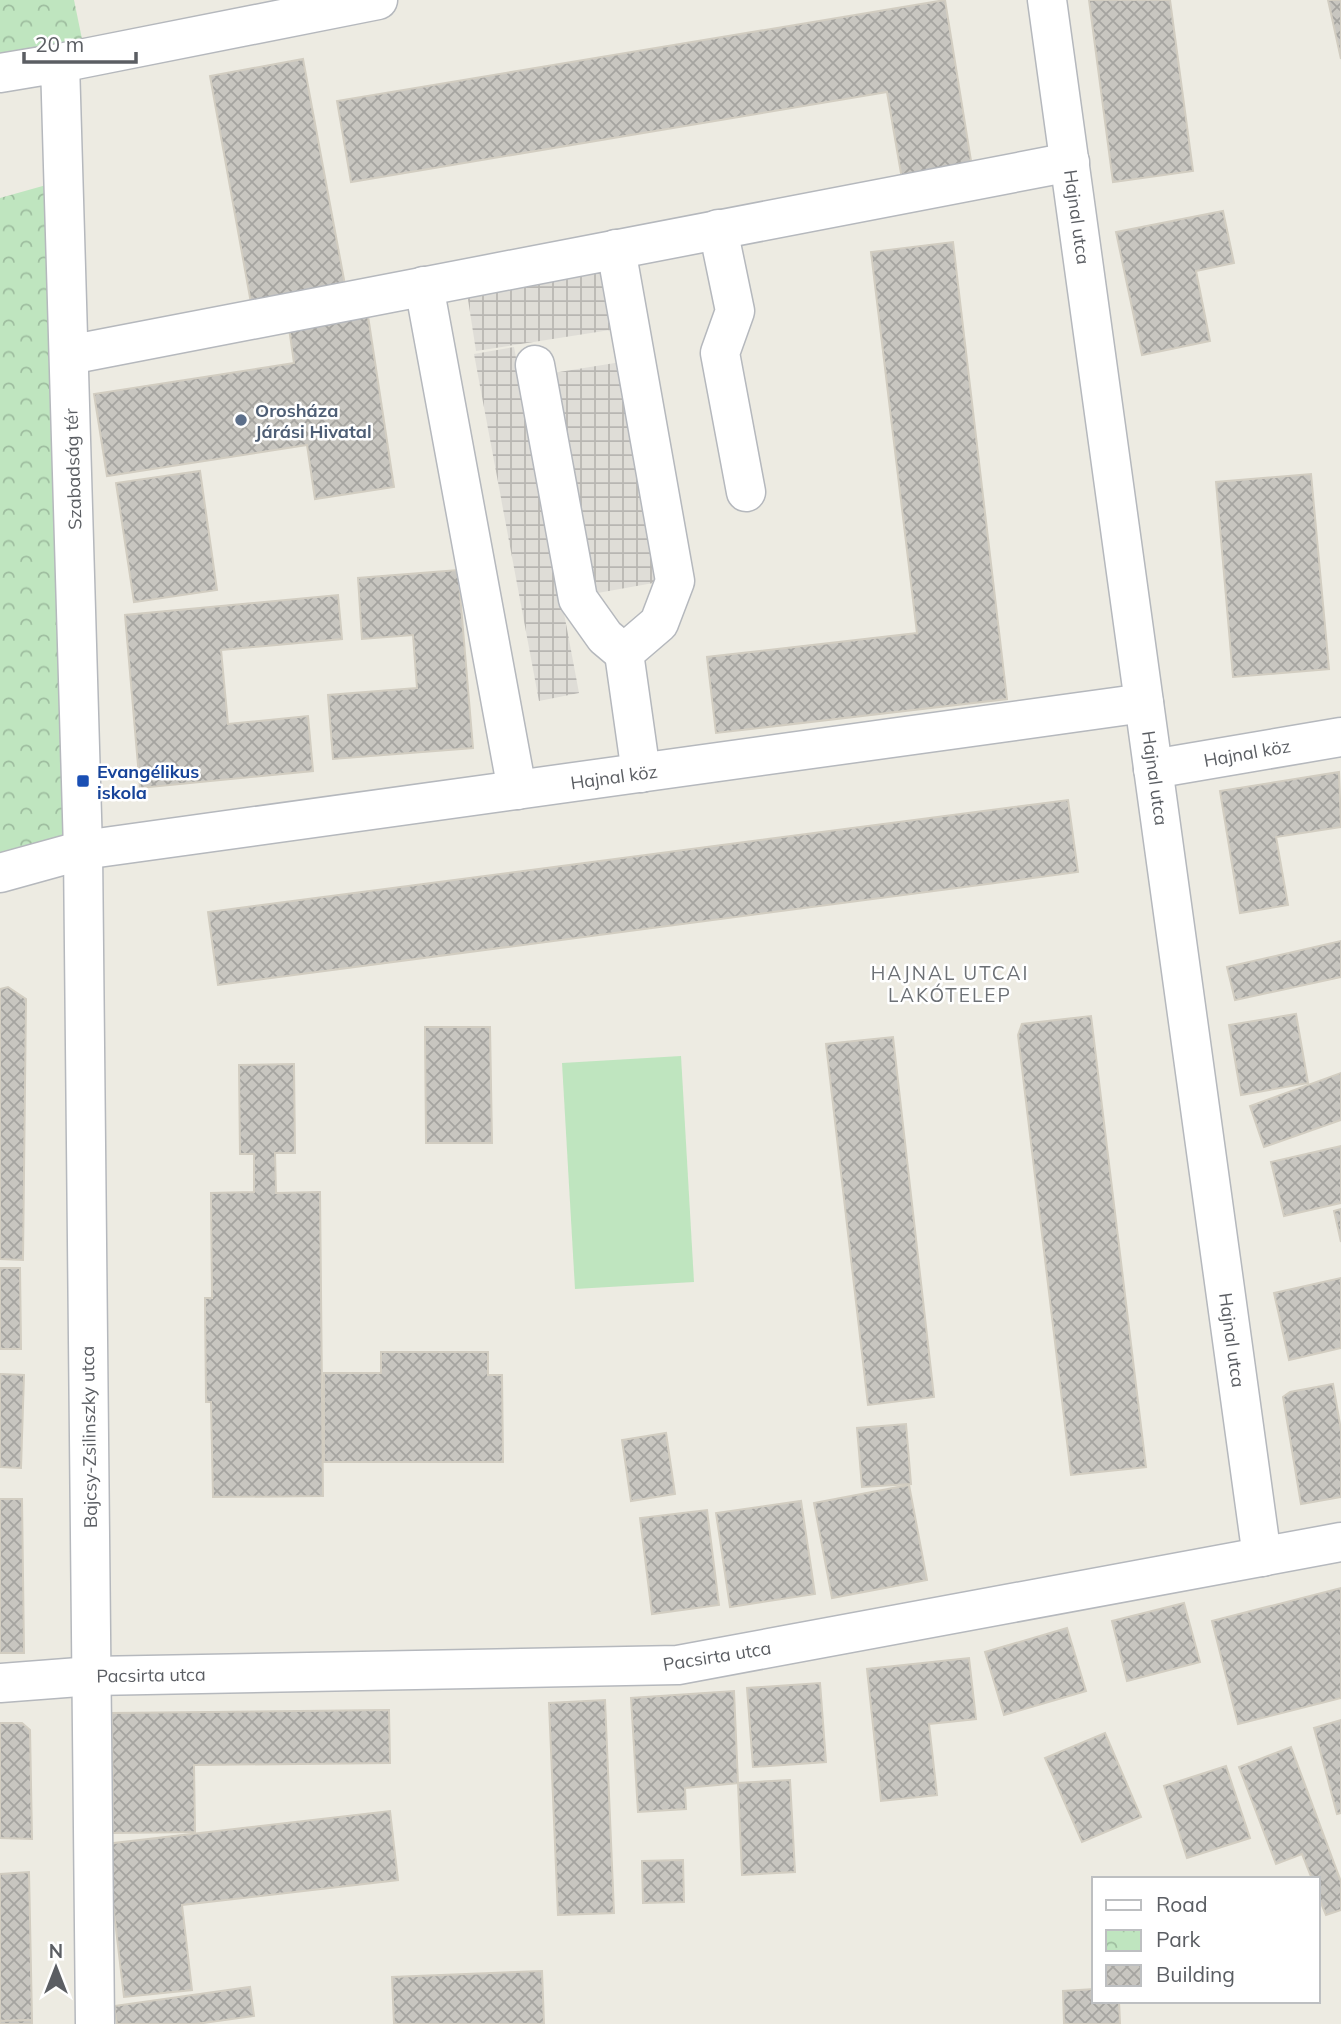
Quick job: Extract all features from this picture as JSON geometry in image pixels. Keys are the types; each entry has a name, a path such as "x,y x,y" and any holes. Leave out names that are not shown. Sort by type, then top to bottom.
{"street":[{"path":"0,73 378,0"},
{"name":"Hajnal utca","path":"1047,0 1262,1557"},
{"name":"Szabadság tér","path":"60,63 83,850"},
{"path":"69,355 1070,162"},
{"path":"718,229 736,311 720,353 746,492"},
{"path":"616,249 675,581 659,623 624,653"},
{"path":"424,286 517,790"},
{"path":"535,365 578,599 605,637 624,653 641,773"},
{"name":"Hajnal köz","path":"83,850 1144,703"},
{"name":"Hajnal köz","path":"1153,769 1341,737"},
{"path":"0,873 83,850"},
{"name":"Bajcsy-Zsilinszky utca","path":"83,850 95,2024"},
{"name":"Pacsirta utca","path":"0,1684 92,1676 678,1665 1341,1542"}],"shaded area":[{"path":"601,272 610,330 476,351 467,293"},
{"path":"514,347 579,693 539,701 474,354"},
{"path":"621,362 659,582 592,594 553,373"}],"green space":[{"path":"0,0 74,0 82,39 0,53"},
{"path":"64,180 83,850 0,873 0,198"},
{"path":"681,1056 694,1282 575,1289 562,1063"}],"building":[{"path":"945,0 972,167 902,179 887,92 351,182 337,101"},
{"path":"1089,0 1170,0 1193,171 1113,182"},
{"path":"1328,0 1341,0 1341,59"},
{"path":"303,59 345,285 251,303 210,76"},
{"path":"1223,211 1234,263 1196,271 1210,341 1142,355 1116,232"},
{"path":"953,242 1007,699 716,733 707,657 917,633 871,252"},
{"name":"Orosháza Járási Hivatal","path":"368,316 394,487 315,499 307,445 107,476 94,394 294,363 289,328"},
{"path":"200,471 217,590 134,602 116,483"},
{"path":"1311,474 1329,669 1233,677 1216,482"},
{"path":"458,570 473,748 333,759 328,695 417,688 413,635 362,639 358,578"},
{"path":"338,595 342,639 221,650 228,724 308,716 313,771 140,788 125,615"},
{"path":"1339,772 1341,827 1276,837 1288,905 1240,913 1220,791"},
{"path":"1068,800 1078,872 218,985 208,912"},
{"path":"1341,941 1341,977 1235,1000 1227,967"},
{"path":"8,987 26,999 23,1260 0,1259 0,989"},
{"path":"1296,1014 1308,1083 1241,1095 1229,1025"},
{"path":"1091,1016 1146,1467 1071,1475 1018,1035 1022,1024"},
{"path":"425,1027 490,1027 492,1143 426,1143"},
{"path":"893,1037 934,1397 868,1405 826,1044"},
{"path":"294,1064 295,1153 275,1153 276,1193 320,1192 323,1496 213,1497 211,1402 206,1402 205,1298 212,1298 211,1193 254,1192 254,1154 240,1154 239,1065"},
{"path":"1341,1073 1341,1120 1264,1147 1250,1106"},
{"path":"1341,1146 1341,1203 1284,1216 1271,1162"},
{"path":"1341,1209 1341,1242 1334,1211"},
{"path":"0,1268 20,1268 21,1349 0,1349"},
{"path":"1341,1278 1341,1348 1289,1360 1274,1293"},
{"path":"381,1352 488,1352 488,1375 502,1375 503,1462 324,1462 324,1373 381,1373"},
{"path":"0,1374 24,1375 21,1468 0,1467"},
{"path":"1333,1384 1341,1430 1341,1497 1301,1504 1283,1397 1290,1392"},
{"path":"906,1424 911,1484 862,1487 857,1428"},
{"path":"666,1433 675,1494 631,1501 622,1440"},
{"path":"909,1485 927,1580 832,1598 814,1503"},
{"path":"0,1499 22,1499 24,1653 0,1653"},
{"path":"801,1501 815,1594 730,1607 716,1513"},
{"path":"707,1510 719,1605 652,1614 640,1518"},
{"path":"1341,1588 1341,1698 1238,1724 1212,1621"},
{"path":"1184,1603 1200,1662 1127,1681 1112,1621"},
{"path":"1067,1628 1086,1691 1004,1715 985,1652"},
{"path":"969,1658 976,1719 929,1724 937,1795 881,1801 867,1669"},
{"path":"820,1683 826,1762 753,1767 747,1688"},
{"path":"734,1691 738,1783 685,1788 686,1809 638,1812 631,1698"},
{"path":"605,1700 614,1913 558,1915 549,1703"},
{"path":"389,1710 390,1763 194,1765 195,1832 113,1833 112,1713"},
{"path":"1341,1720 1341,1813 1337,1814 1314,1728"},
{"path":"0,1723 22,1723 30,1730 32,1839 0,1838"},
{"path":"1105,1733 1141,1817 1082,1842 1045,1758"},
{"path":"1291,1747 1341,1882 1341,1910 1326,1915 1320,1901 1320,1877 1311,1877 1302,1854 1276,1864 1239,1767"},
{"path":"1226,1766 1250,1838 1187,1858 1164,1786"},
{"path":"790,1780 795,1872 742,1875 738,1783"},
{"path":"390,1811 398,1880 182,1905 192,1990 124,1997 106,1844"},
{"path":"683,1860 684,1902 643,1903 642,1861"},
{"path":"29,1872 32,2020 0,2021 0,1874"},
{"path":"542,1971 544,2024 394,2024 392,1977"},
{"path":"250,1987 254,2016 196,2024 117,2024 114,2006"},
{"path":"1092,1989 1092,2003 1119,2003 1120,2024 1064,2024 1063,1991"},
{"path":"32,2020 32,2024 0,2024 0,2021"}],"place":[{"name":"Orosháza Járási Hivatal","path":"241,420"},
{"name":"Evangélikus iskola","path":"83,781"}],"district":[{"name":"HAJNAL UTCAI LAKÓTELEP","path":"950,984"}]}
